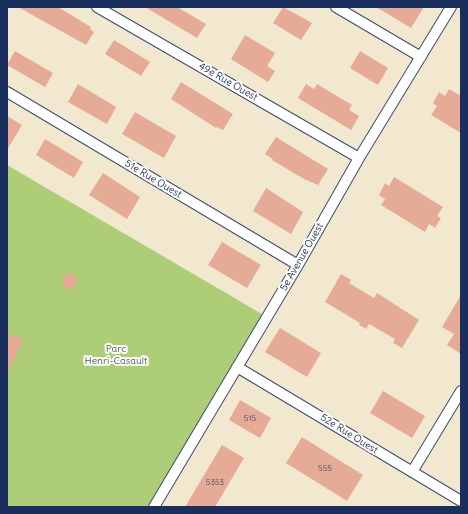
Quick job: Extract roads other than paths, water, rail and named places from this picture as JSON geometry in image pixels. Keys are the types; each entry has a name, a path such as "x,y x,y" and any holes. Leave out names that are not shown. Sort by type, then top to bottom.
{"street":[{"name":"49e Rue Ouest","path":"97,7 359,158"},
{"path":"336,7 421,57"},
{"name":"5e Avenue Ouest","path":"154,507 298,265 359,158 451,7"},
{"name":"51e Rue Ouest","path":"7,92 298,265"},
{"name":"52e Rue Ouest","path":"237,367 461,501"},
{"path":"412,472 461,391"}],"park label":[{"name":"Parc Henri-Casault","path":"116,354"}]}
